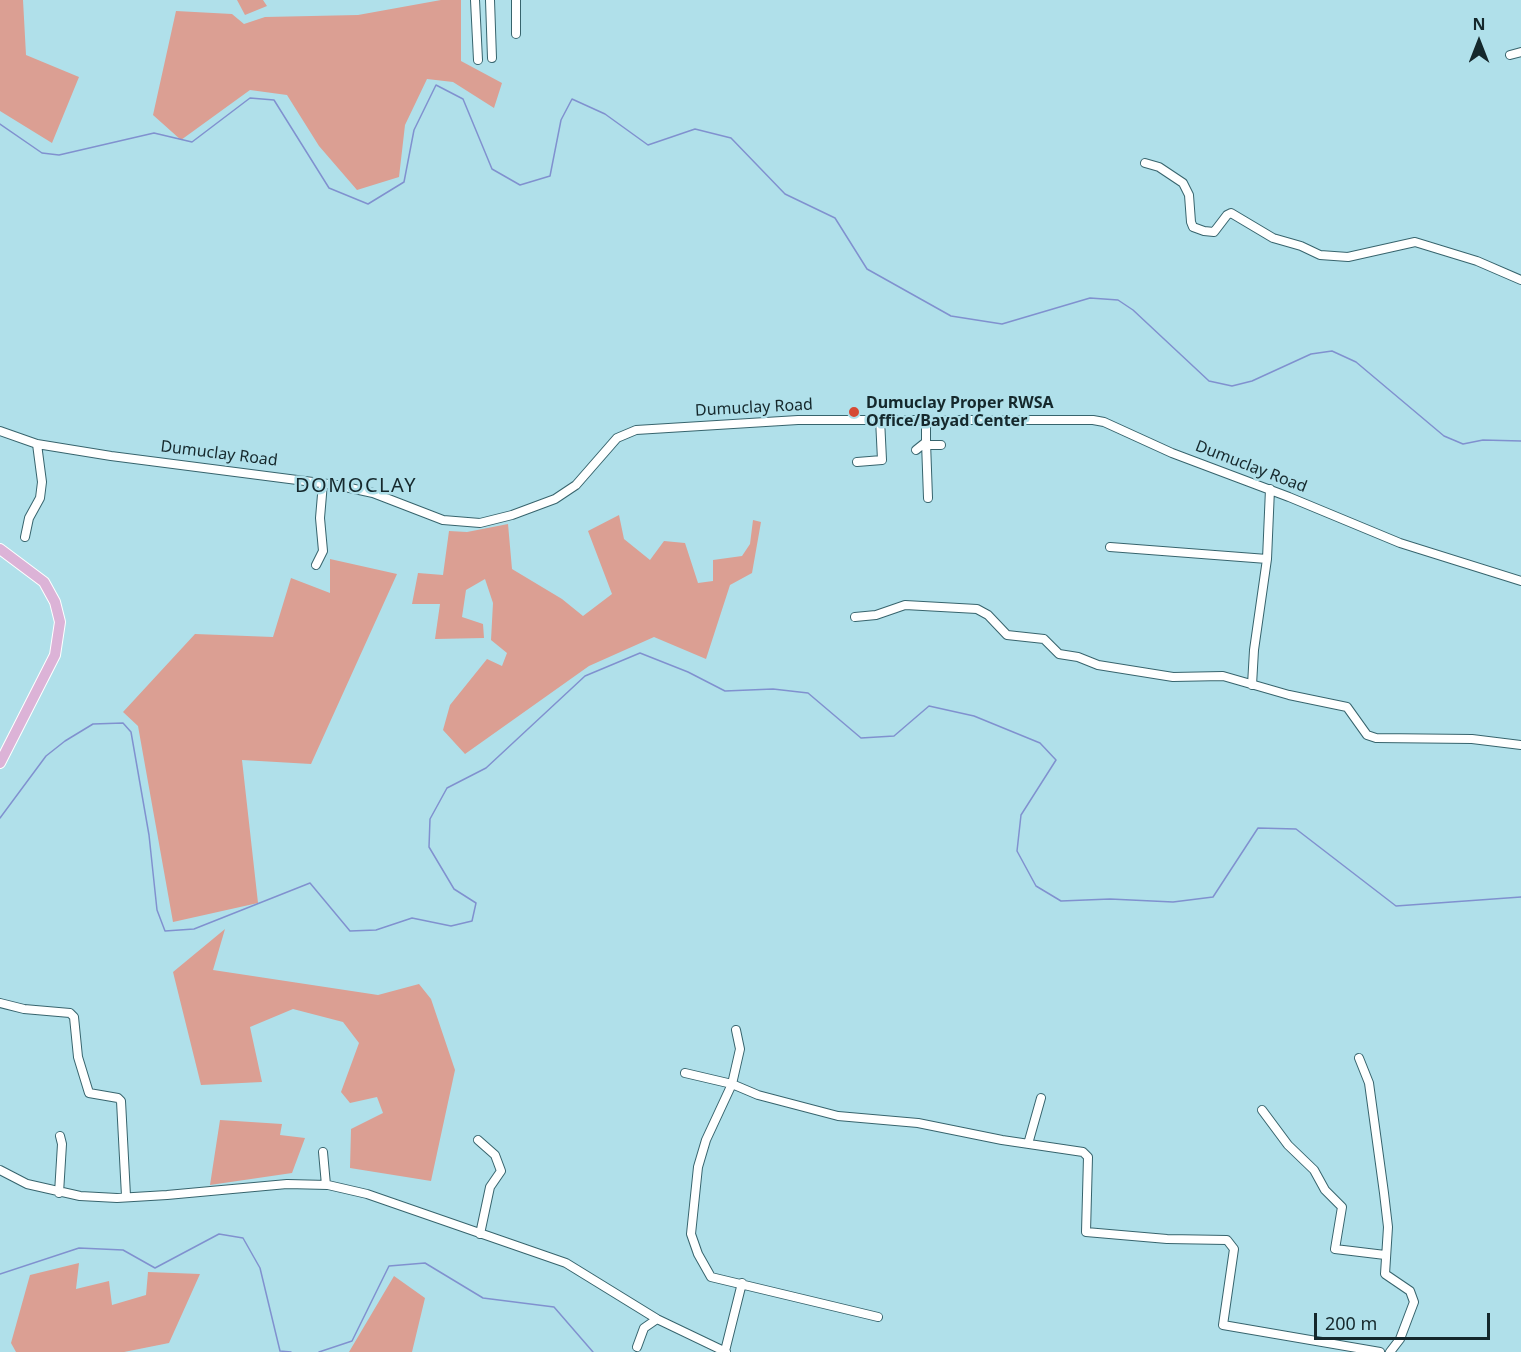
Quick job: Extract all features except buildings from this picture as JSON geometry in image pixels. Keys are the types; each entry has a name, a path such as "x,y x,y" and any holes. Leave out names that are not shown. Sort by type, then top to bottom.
{"main road":[{"path":"0,549 44,582 55,602 60,622 54,656 0,763"}],"street":[{"path":"475,0 478,60"},
{"path":"490,0 492,58"},
{"path":"516,0 516,34"},
{"path":"1510,55 1521,52"},
{"path":"1145,163 1159,167 1183,183 1189,195 1193,227 1204,231 1214,232 1231,213 1273,238 1301,246 1320,255 1348,257 1415,242 1478,261 1521,280"},
{"path":"857,462 882,460 880,419"},
{"path":"927,419 928,498"},
{"name":"Dumuclay Road","path":"0,431 37,444 323,483 372,493 443,520 480,523 555,500 576,484 617,438 636,430 798,420 1074,419 1104,422 1172,453 1270,489 1407,546 1521,581"},
{"path":"25,537 29,518 40,498 42,482 37,444"},
{"path":"916,450 926,444 941,445"},
{"path":"316,565 323,551 320,518 323,483"},
{"path":"1252,685 1254,650 1267,559 1270,489"},
{"path":"1110,547 1267,559"},
{"path":"855,617 876,615 905,605 977,609 988,615 1007,635 1044,639 1059,654 1098,665 1173,677 1223,676 1347,707 1367,735 1376,738 1472,739 1521,745"},
{"path":"0,1004 24,1009 70,1013 74,1017 78,1057 89,1093 118,1098 121,1101 126,1197"},
{"path":"736,1030 740,1049 732,1084 706,1140 698,1167 691,1234 698,1254 711,1277 878,1317"},
{"path":"1359,1058 1369,1083 1380,1160 1388,1227 1385,1274 1410,1291 1414,1302 1400,1339 1390,1352"},
{"path":"685,1073 732,1084 758,1095 838,1116 918,1123 1083,1152 1088,1157 1086,1232 1232,1242 1234,1250 1223,1325 1380,1352"},
{"path":"1028,1144 1041,1098"},
{"path":"1262,1110 1288,1145 1314,1170 1325,1190 1342,1207 1335,1249 1385,1255"},
{"path":"59,1192 62,1144 60,1136"},
{"path":"478,1140 495,1155 501,1171 490,1187 480,1234"},
{"path":"323,1152 326,1185"},
{"path":"0,1170 27,1184 59,1192 126,1197 287,1184 326,1185 368,1194 566,1263 657,1319 726,1352 742,1283"},
{"path":"637,1347 644,1328 657,1319"}],"shaded area":[{"path":"0,0 23,0 26,55 79,77 52,143 0,111"},
{"path":"237,0 263,0 267,6 245,15"},
{"path":"441,0 461,0 461,61 502,83 494,108 453,82 427,79 405,125 399,177 357,190 319,146 287,95 250,90 181,140 153,115 176,11 232,14 244,24 265,17 358,15"},
{"path":"619,515 624,539 650,560 664,541 685,543 698,583 713,581 713,560 742,556 750,544 753,520 761,522 752,573 730,585 706,659 654,637 589,666 465,754 443,730 450,705 487,659 502,666 507,653 491,640 493,603 485,579 466,590 462,617 483,624 484,638 435,639 440,604 412,604 418,573 443,575 449,531 467,532 508,524 512,569 562,599 583,616 612,594 588,531"},
{"path":"330,559 397,574 311,764 242,760 258,903 173,922 138,726 123,712 195,634 273,637 291,578 330,593"},
{"path":"225,929 213,970 378,995 419,984 431,999 455,1070 431,1181 350,1168 351,1129 383,1113 377,1097 350,1103 341,1092 359,1043 343,1022 293,1009 250,1027 262,1082 201,1085 173,972"},
{"path":"220,1120 282,1124 280,1135 305,1138 292,1173 210,1185"},
{"path":"79,1263 76,1289 109,1281 112,1305 146,1295 148,1272 200,1274 169,1343 124,1352 16,1352 11,1343 30,1275"},
{"path":"394,1276 425,1298 412,1352 349,1352"}],"waterway":[{"path":"0,124 42,153 59,155 154,133 192,142 250,98 274,100 329,188 368,204 404,182 414,130 436,85 463,99 492,169 520,185 550,176 561,120 572,99 605,114 648,145 695,129 731,138 785,194 835,218 867,269 951,316 1002,324 1090,298 1118,300 1133,310 1209,381 1232,386 1252,381 1311,354 1332,351 1356,362 1444,436 1463,444 1483,440 1521,441"},
{"path":"0,818 46,756 65,741 93,724 123,723 131,732 149,835 157,910 165,931 194,929 310,883 350,931 376,930 412,918 451,926 472,921 476,903 454,889 429,847 430,819 447,788 486,768 585,676 640,653 688,672 725,691 773,689 808,693 861,738 894,736 929,706 974,716 1040,743 1056,760 1021,815 1017,851 1036,886 1061,901 1110,899 1173,902 1213,897 1258,828 1296,829 1396,906 1521,897"},
{"path":"0,1274 79,1248 123,1250 155,1268 219,1234 243,1238 260,1268 280,1351 291,1352"},
{"path":"319,1352 352,1341 389,1266 425,1263 483,1298 554,1307 593,1352"}],"place":[{"name":"Dumuclay Proper RWSA Office/Bayad Center","path":"854,412"}],"district":[{"name":"DOMOCLAY","path":"356,486"}]}
